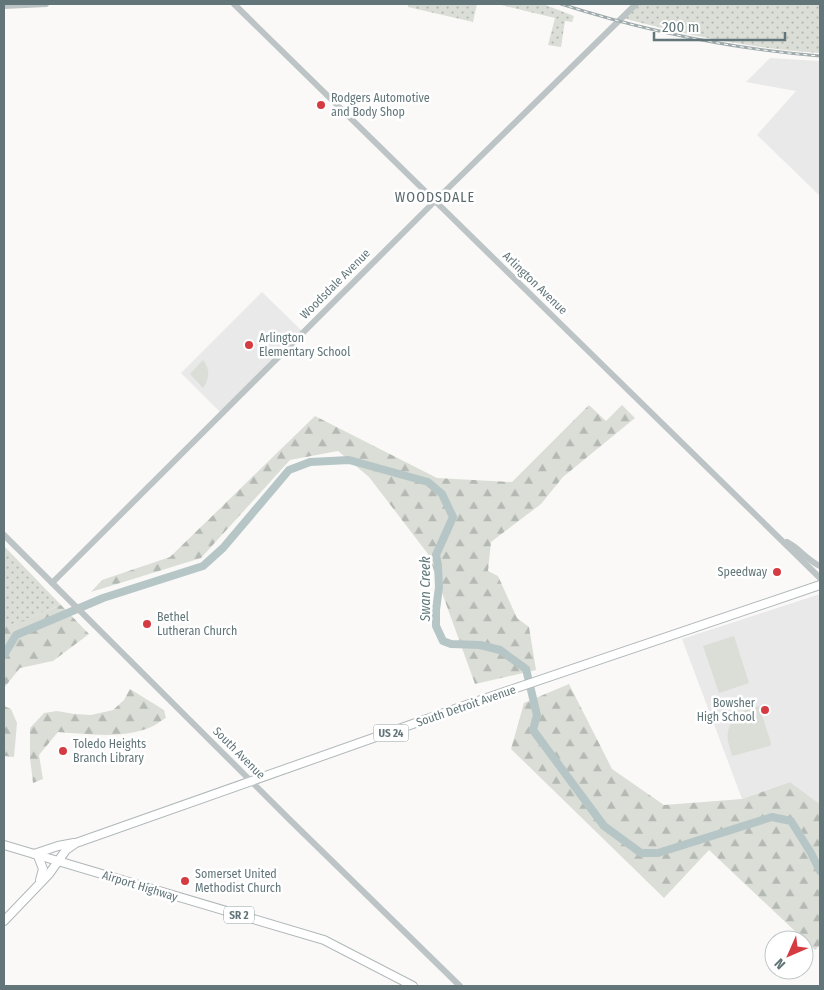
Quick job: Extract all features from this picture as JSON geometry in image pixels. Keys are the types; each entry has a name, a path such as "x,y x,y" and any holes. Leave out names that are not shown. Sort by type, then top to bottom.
{"main road":[{"name":"South Detroit Avenue","path":"76,843 640,645 820,585"},
{"path":"36,888 44,869 36,855 58,846 76,843"},
{"name":"US 24","path":"4,921 36,888 66,850 76,843"},
{"name":"Airport Highway","path":"4,845 324,940 414,986"}],"street":[{"path":"4,6 46,4"},
{"name":"Arlington Avenue","path":"234,4 820,578"},
{"name":"Woodsdale Avenue","path":"52,583 434,201 636,4"},
{"name":"South Avenue","path":"4,535 251,782 460,986"},
{"path":"781,539 795,546 820,566"}],"shaded area":[{"path":"770,58 820,61 820,196 757,135 796,91 746,82"},
{"name":"Arlington Elementary School","path":"262,292 303,332 221,413 181,373"},
{"name":"Bowsher High School","path":"820,594 820,803 790,782 742,799 682,639"}],"green space":[{"path":"408,4 477,4 473,22 408,7"},
{"path":"497,4 543,4 574,16 572,22 565,21 561,47 548,45 555,18"},
{"path":"636,4 820,4 820,53 720,40 622,18"},
{"path":"203,360 208,374 203,388 190,374"},
{"path":"589,405 606,421 622,405 635,418 563,477 541,504 491,542 488,571 498,576 517,618 529,627 536,670 475,684 428,554 369,477 338,451 290,460 201,558 91,592 102,580 170,557 315,416 437,478 512,482"},
{"path":"4,546 61,605 7,627 4,631"},
{"path":"61,605 89,634 53,661 20,668 4,688 4,631 6,627"},
{"path":"734,636 749,683 719,693 703,646"},
{"path":"569,684 612,769 664,805 742,799 790,782 820,803 820,945 814,949 814,930 794,930 709,850 664,898 511,749 524,703"},
{"path":"130,689 164,710 166,718 149,728 127,734 104,735 58,732 39,755 43,779 33,783 30,758 30,728 44,713 57,711 91,715 113,710 124,700"},
{"path":"4,706 11,709 17,723 14,757 4,756"},
{"path":"759,706 771,743 770,746 732,756 728,734 732,722 741,713"}],"waterway":[{"name":"Swan Creek","path":"4,655 16,635 103,598 203,566 223,548 289,470 310,462 349,460 428,482 442,494 453,517 436,555 439,587 436,626 443,641 451,644 480,645 500,650 526,669 537,715 533,730 604,826 641,853 658,853 772,817 791,821 820,871"}],"railway":[{"path":"561,4 625,23 689,38 754,49 820,56"}],"place":[{"name":"Rodgers Automotive and Body Shop","path":"321,105"},
{"name":"Arlington Elementary School","path":"249,345"},
{"name":"Speedway","path":"777,572"},
{"name":"Bethel Lutheran Church","path":"147,624"},
{"name":"Bowsher High School","path":"765,710"},
{"name":"Toledo Heights Branch Library","path":"63,751"},
{"name":"Somerset United Methodist Church","path":"185,881"}],"district":[{"name":"WOODSDALE","path":"435,197"}]}
